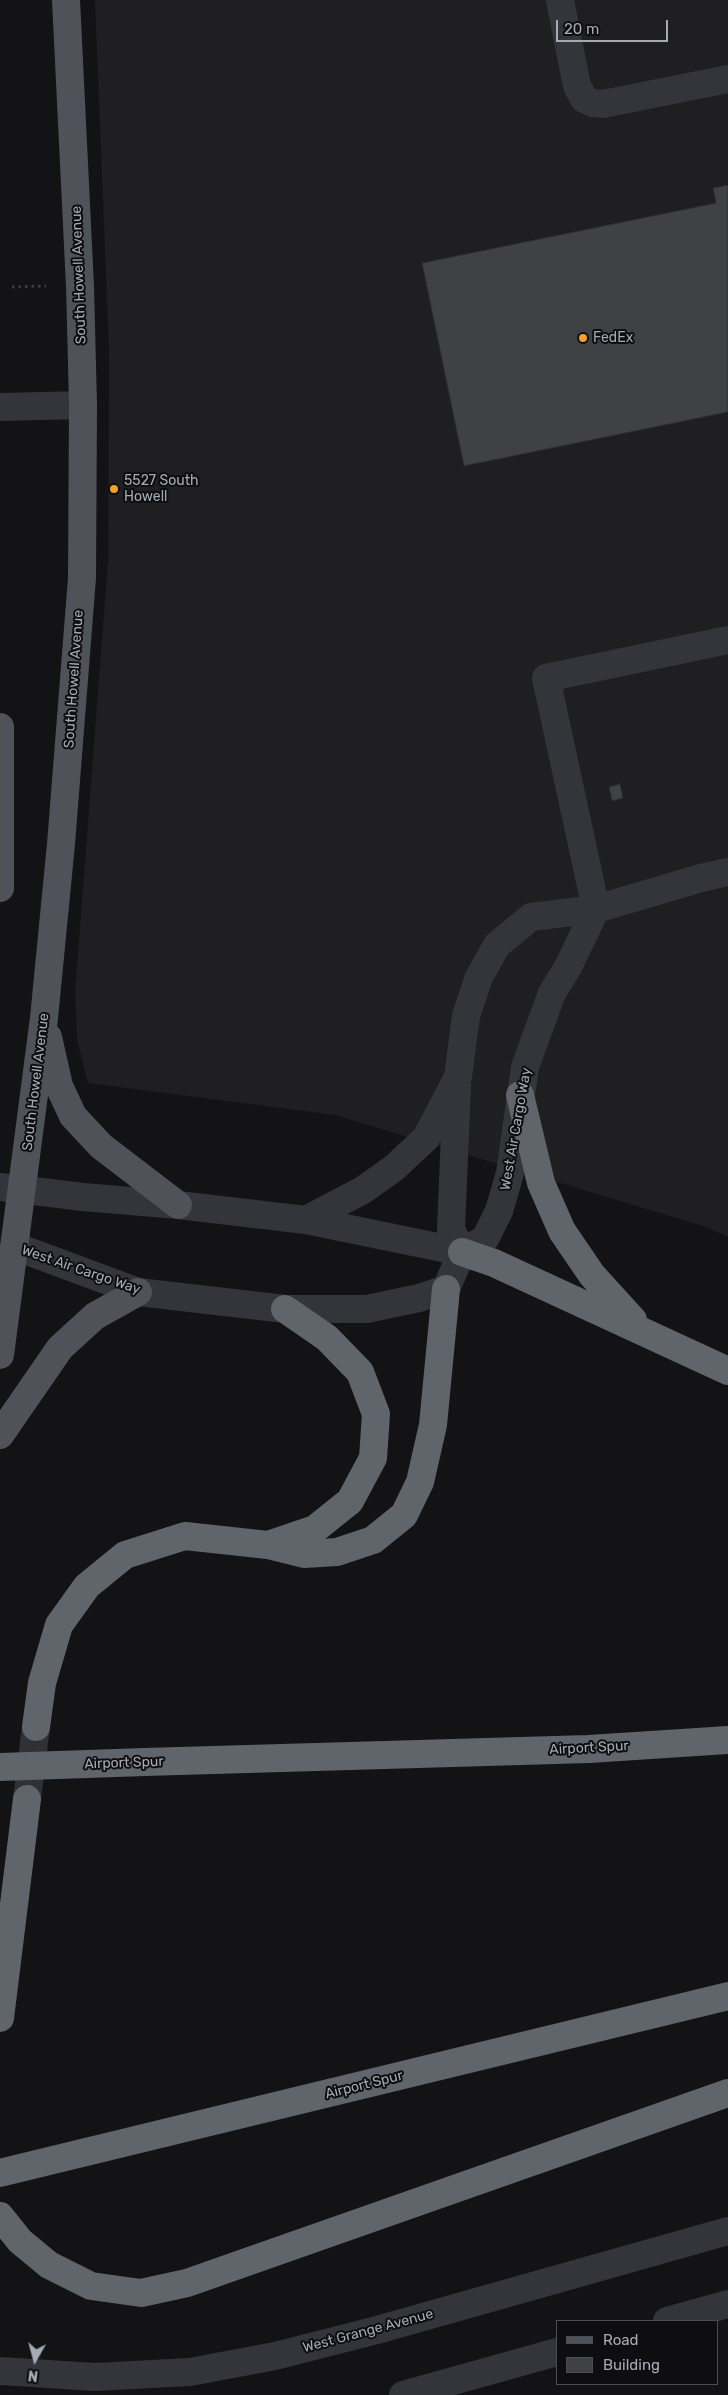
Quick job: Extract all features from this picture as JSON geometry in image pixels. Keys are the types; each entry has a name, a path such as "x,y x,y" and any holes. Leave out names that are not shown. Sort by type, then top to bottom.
{"highway":[{"path":"520,1096 535,1162 547,1200 562,1231 592,1275 645,1331"},
{"path":"462,1252 494,1263 645,1331 728,1371"},
{"path":"36,1727 42,1683 59,1625 87,1586 125,1554 185,1536 268,1544 304,1554 337,1552 372,1540 404,1515 420,1482 433,1425 446,1289"},
{"path":"268,1544 315,1529 350,1501 373,1458 376,1414 360,1372 328,1338 286,1308"},
{"name":"Airport Spur","path":"0,1767 590,1749 728,1740"},
{"path":"0,2018 27,1799"},
{"name":"Airport Spur","path":"0,2172 728,1996"},
{"path":"0,2216 20,2241 49,2265 91,2286 141,2293 187,2283 728,2093"}],"main road":[{"name":"South Howell Avenue","path":"0,1355 11,1188 44,1018 82,578 83,405 78,226 66,0"},
{"path":"0,727 0,888"},
{"path":"44,1018 59,1086 73,1116 101,1146 178,1204"},
{"path":"0,1435 60,1348 95,1316 138,1292"}],"street":[{"path":"560,0 577,86 584,99 593,103 603,104 728,79"},
{"path":"0,407 83,405"},
{"path":"596,909 546,678 728,640"},
{"path":"446,1289 462,1252 451,1229 458,1076 466,1016 479,977 497,945 532,917 596,909 701,878 728,872"},
{"name":"West Air Cargo Way","path":"462,1252 486,1239 499,1211 510,1173 525,1067 552,994 568,967 596,909"},
{"path":"306,1220 363,1190 394,1168 426,1138 458,1076"},
{"path":"11,1188 83,1197 178,1204 306,1220 462,1252"},
{"name":"West Air Cargo Way","path":"7,1243 138,1292 286,1308 367,1308 419,1298 446,1289"},
{"name":"West Grange Avenue","path":"0,2370 95,2377 190,2372 266,2358 377,2330 728,2231"},
{"path":"671,2320 728,2304"},
{"path":"403,2395 556,2352"}],"path":[{"path":"12,287 46,286"}],"shaded area":[{"path":"95,0 728,0 728,1237 706,1227 335,1115 88,1083 77,1040 75,993 108,561 109,352"}],"building":[{"name":"FedEx","path":"728,185 728,412 464,466 422,263 716,203 713,188"},
{"path":"620,784 623,798 612,801 609,787"}],"tunnel":[{"path":"27,1799 36,1727"}],"place":[{"name":"FedEx","path":"583,338"},
{"name":"5527 South Howell","path":"114,489"}]}
